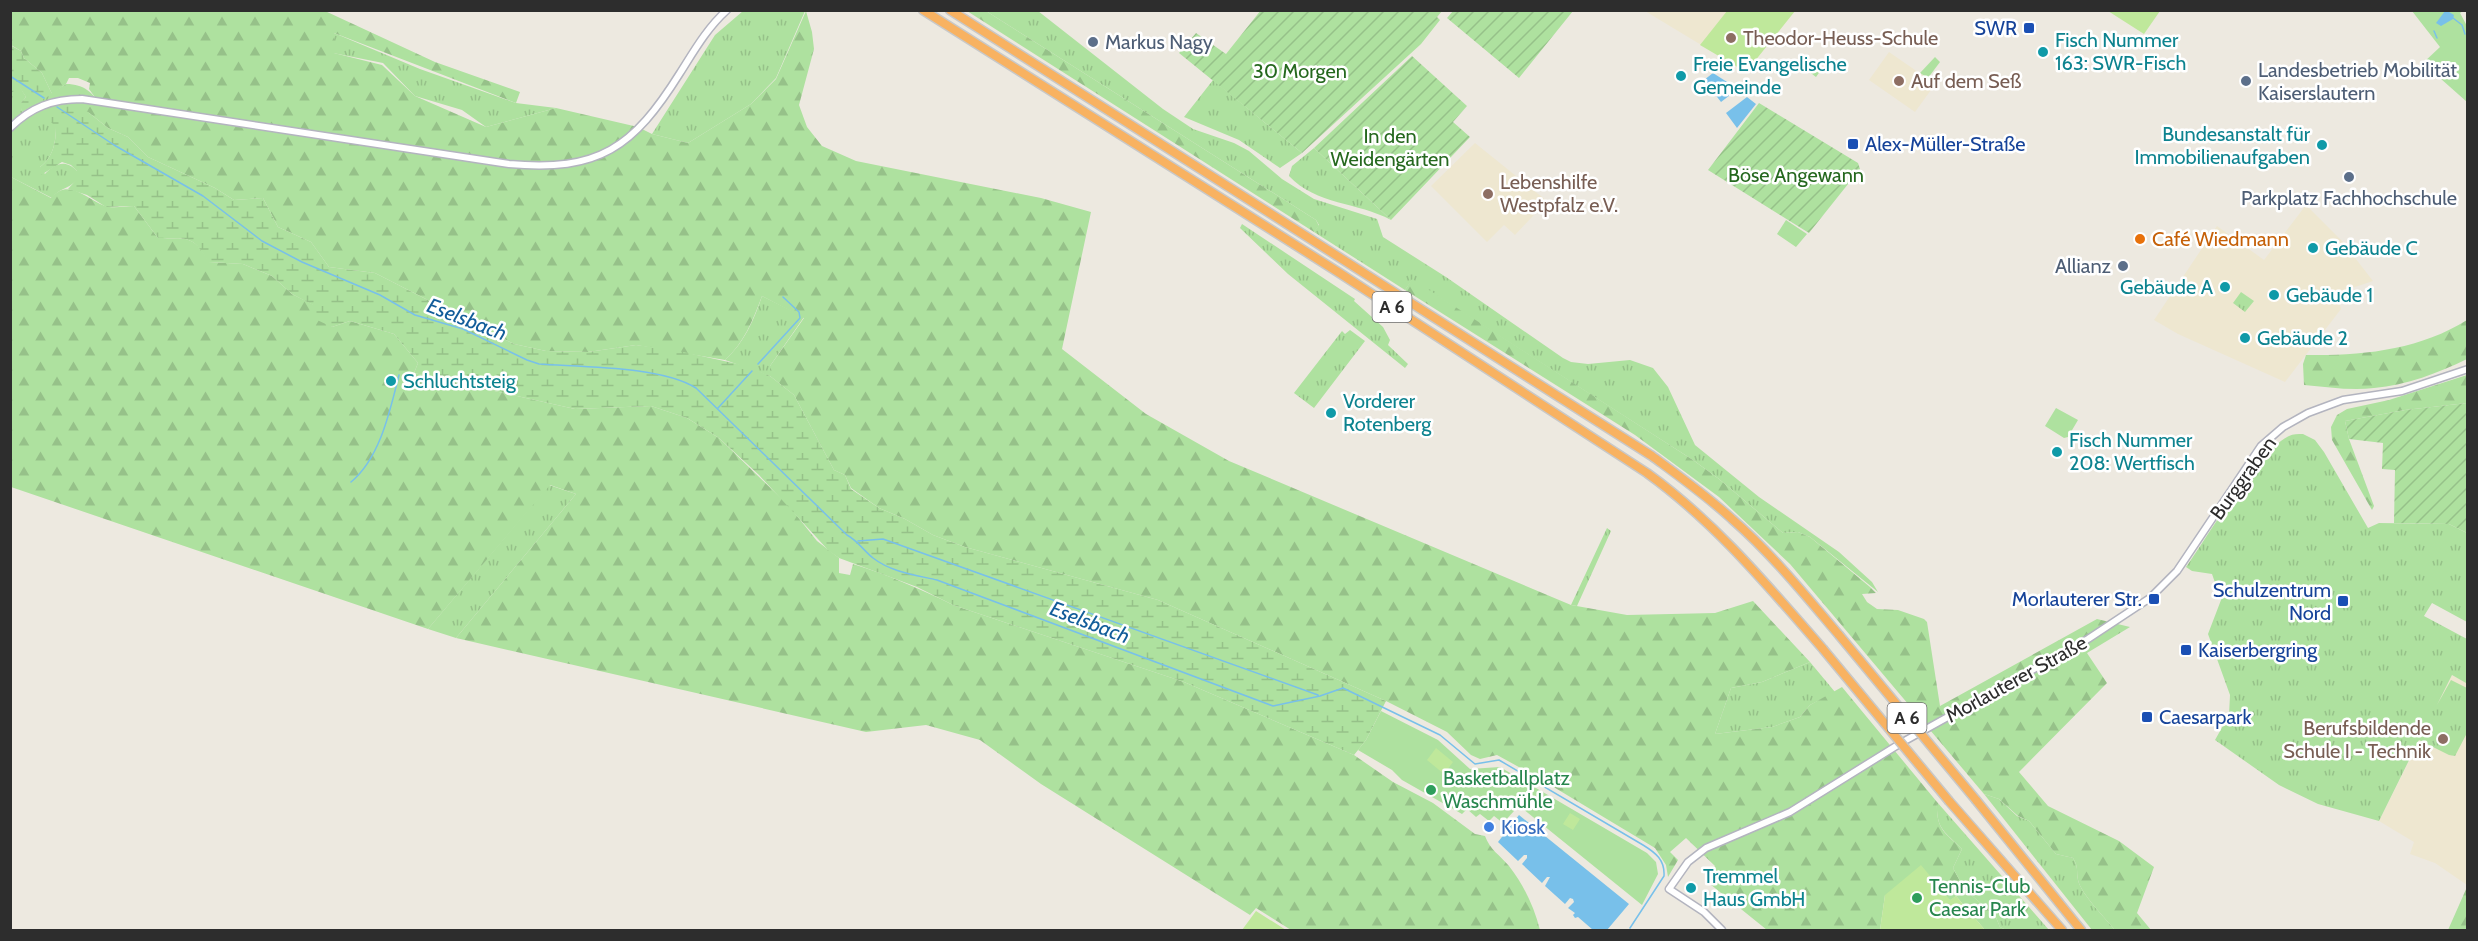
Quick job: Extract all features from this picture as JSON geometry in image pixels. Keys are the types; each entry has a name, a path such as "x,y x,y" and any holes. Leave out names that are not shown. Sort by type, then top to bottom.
{"highway":[{"name":"A 6","path":"923,10 1358,285 1647,473 1690,507 1726,541 1823,649 1949,801 2062,930"},
{"name":"A 6","path":"950,10 1652,456 1719,508 1752,537 1795,583 2081,930"}],"street":[{"path":"10,128 27,113 47,103 64,99 82,99 509,164 535,166 578,163 605,153 639,129 664,98 710,28 727,10"},
{"name":"Burggraben","path":"2150,598 2177,571 2261,446 2283,427 2308,413 2343,400 2402,391 2468,369"},
{"name":"Morlauterer Straße","path":"1722,930 1704,912 1669,889 1688,862 1706,848 1790,812 1901,743 2088,639 2150,598"}],"shaded area":[{"name":"Theodor-Heuss-Schule","path":"1645,11 1795,11 1746,72"},
{"name":"Auf dem Seß","path":"1889,52 1928,79 1925,83 1931,90 1915,112 1869,80"},
{"name":"Lebenshilfe Westpfalz e.V.","path":"1475,143 1547,201 1515,235 1504,225 1487,242 1431,186"},
{"path":"2306,205 2342,241 2373,281 2337,293 2341,309 2285,382 2178,334 2154,320 2217,226 2264,260"},
{"name":"Berufsbildende Schule I - Technik","path":"2452,675 2467,683 2467,885 2435,863 2410,854 2414,842 2379,821"}],"green space":[{"name":"30 Morgen","path":"1261,10 1442,11 1437,17 1440,20 1421,44 1302,153 1179,53 1196,33 1226,54"},
{"path":"2160,10 2144,34 2108,11"},
{"path":"11,11 325,11 435,62 520,92 516,103 334,33 334,53 382,65 415,96 486,127 556,108 638,127 652,134 688,143 751,104 776,79 806,11 814,49 799,105 807,127 822,146 856,161 1041,198 1091,212 1062,349 1146,414 1229,461 1571,605 1627,615 1715,613 1753,601 1810,662 1762,682 1731,688 1715,734 1772,727 1800,717 1810,705 1842,687 1937,802 1938,818 1942,829 1962,849 1953,868 1965,890 1995,915 2000,927 2006,930 1985,930 1956,896 1951,900 1885,895 1880,930 1767,930 1705,880 1715,866 1686,838 1670,852 1678,860 1668,877 1666,865 1655,848 1497,755 1480,759 1471,755 1447,732 1386,701 1158,600 965,547 933,535 879,508 851,488 845,475 834,470 794,395 770,376 770,366 804,318 762,296 743,339 725,360 636,345 588,352 546,351 514,344 375,273 329,267 311,242 278,227 263,198 234,200 215,188 148,157 128,137 108,128 88,112 70,106 102,107 89,89 90,83 78,78 69,78 66,84 52,94 42,73 24,58 21,51 11,45"},
{"path":"743,11 805,11 776,78 751,104 688,143 652,134 715,35"},
{"path":"967,11 986,11 1316,220 1319,226 1314,232"},
{"path":"986,11 1038,11 1163,109 1193,129 1234,143 1249,151 1282,179 1314,199 1377,219 1383,237 1446,277 1563,358 1571,362 1588,364 1630,360 1653,368 1668,387 1695,445 1759,497 1839,552 1872,582 1878,592 1810,537 1798,532 1783,533 1693,460 1412,280 1405,290 1314,232 1319,225 1316,220"},
{"path":"1453,11 1573,11 1519,78 1447,18"},
{"name":"Theodor-Heuss-Schule","path":"1727,11 1795,11 1746,72 1700,45"},
{"path":"2412,11 2463,11 2460,13 2467,26 2467,102 2423,63 2440,47"},
{"path":"334,33 420,69 516,103 556,108 486,127 462,110 415,96 383,63 333,53"},
{"path":"10,45 21,51 24,58 42,73 52,94 22,112 20,104 26,97 20,88 11,93"},
{"name":"In den Weidengärten","path":"1412,56 1467,106 1453,122 1470,137 1391,220 1314,148"},
{"path":"1935,57 1940,62 1928,78 1920,73"},
{"path":"1804,58 1821,70 1816,77 1799,64"},
{"path":"1213,80 1302,153 1280,168 1239,140 1184,117"},
{"path":"66,84 73,84 88,90 103,107 56,126 53,149 48,159 40,167 45,174 57,165 69,165 77,171 77,180 57,192 52,198 11,177 10,93 20,87 26,97 21,103 22,112"},
{"name":"Böse Angewann","path":"1759,103 1858,163 1860,169 1809,233 1708,170"},
{"path":"70,106 88,112 108,128 128,137 148,157 215,188 234,200 263,198 278,227 311,242 329,267 375,273 514,344 546,351 588,352 636,345 674,350 747,366 770,376 794,395 834,470 845,475 851,489 879,508 933,535 965,547 1158,600 1386,701 1366,740 1354,755 1184,682 953,605 917,587 839,558 829,551 759,475 719,438 687,418 651,406 575,409 414,373 418,363 394,334 350,321 332,327 315,319 313,305 292,294 272,276 243,264 208,262 198,247 188,240 158,238 134,206 106,207 87,195 68,189 77,179 77,171 71,165 62,162 41,175 40,167 51,154 55,138 56,127 49,120 48,110"},
{"path":"1314,148 1391,220 1312,193 1289,176 1292,166"},
{"path":"11,177 51,198 58,192 71,190 108,207 134,206 158,238 188,240 198,247 209,262 243,264 272,276 292,294 314,305 332,327 350,321 394,334 418,363 414,373 575,409 651,406 687,418 719,438 789,506 817,541 839,558 839,573 850,575 853,564 879,573 953,605 1184,682 1354,755 1393,782 1433,803 1475,834 1485,836 1492,849 1509,866 1524,889 1540,930 1291,930 1256,908 1250,915 1041,784 980,740 926,725 866,732 456,638 576,494 550,485 428,629 11,487"},
{"path":"1786,220 1807,234 1796,247 1777,234"},
{"path":"1242,224 1355,299 1354,301 1383,327 1390,340 1388,345 1408,364 1405,368 1288,274 1240,228"},
{"path":"1412,279 1693,460 1783,533 1798,532 1810,537 1876,593 1862,594 1867,602 1877,609 1898,610 1924,619 1927,622 1940,706 2097,619 2130,627 2087,653 2107,683 2019,772 2048,806 2119,841 2154,867 2137,913 2151,930 2115,930 2080,886 2073,858 2056,854 2029,821 2018,816 1999,799 1984,794 1790,564 1719,497 1635,435 1405,290"},
{"path":"2241,292 2254,301 2245,312 2233,303"},
{"path":"762,296 804,317 770,366 770,376 725,360 748,331"},
{"path":"2467,320 2467,359 2445,369 2422,378 2366,389 2304,385 2303,364 2306,355 2369,352 2410,345 2449,330"},
{"path":"1350,330 1365,341 1314,408 1294,393 1342,331 1345,334"},
{"path":"2467,375 2467,403 2405,410 2345,421 2349,439 2374,506 2372,510 2332,440 2331,427 2337,415 2347,409 2389,400"},
{"path":"2467,403 2467,533 2449,524 2394,523 2395,470 2382,469 2383,443 2349,439 2345,421 2405,410"},
{"path":"2056,408 2078,420 2068,437 2064,438 2045,426"},
{"path":"2303,434 2315,440 2324,452 2368,528 2379,523 2449,524 2467,533 2467,622 2432,603 2424,616 2467,639 2467,681 2466,683 2452,675 2437,705 2451,680 2467,688 2467,733 2455,756 2419,740 2379,821 2318,804 2279,785 2215,740 2229,715 2230,695 2208,634 2221,600 2212,574 2192,571 2186,567 2263,458 2289,436"},
{"path":"549,485 576,494 456,638 428,629"},
{"path":"1607,528 1611,531 1577,606 1571,605"},
{"path":"1810,662 1835,692 1810,705 1800,717 1772,727 1715,734 1731,688 1762,682"},
{"path":"1381,711 1438,740 1470,769 1500,767 1647,853 1656,862 1658,874 1642,905 1523,809 1524,807 1512,808 1514,811 1503,823 1494,816 1489,821 1480,814 1476,817 1467,809 1462,814 1402,780 1392,770 1358,750 1366,740"},
{"path":"1436,748 1453,762 1444,774 1427,760"},
{"path":"1984,794 1999,799 2017,816 2029,821 2056,854 2073,858 2080,886 2115,930 2092,930"},
{"path":"1937,802 2049,930 2006,930 2000,927 1995,915 1965,890 1953,868 1962,849 1942,829 1938,818"},
{"path":"1570,813 1580,819 1573,830 1563,824"},
{"name":"Tennis-Club Caesar Park","path":"1921,865 1950,900 1956,896 1985,930 1880,930 1885,895"},
{"path":"2467,887 2467,930 2448,930"},
{"path":"1256,911 1286,930 1242,930"}],"water":[{"path":"2445,11 2454,15 2453,19 2441,26 2436,23"},
{"path":"1713,73 1738,89 1721,102 1704,80"},
{"path":"1747,97 1756,104 1737,128 1726,113"},
{"path":"1519,815 1629,904 1607,930 1593,930 1578,917 1575,918 1573,915 1575,913 1568,908 1574,902 1573,899 1570,898 1565,904 1545,886 1550,877 1542,883 1522,864 1527,855 1518,861 1498,842"}],"waterway":[{"path":"2453,18 2462,25 2465,34"},
{"path":"2434,31 2437,38"},
{"name":"Eselsbach","path":"10,76 44,98"},
{"name":"Eselsbach","path":"57,107 114,145 203,196 262,241 302,262 380,295 415,315 463,329 539,364 598,367 663,375 696,388 847,535 873,558 888,567 937,580 1273,706 1320,696 1343,688 1440,735 1475,764 1499,760 1643,845 1659,858 1664,876 1630,928"},
{"path":"758,364 800,318 799,312 783,297"},
{"path":"718,408 752,371"},
{"path":"351,482 361,472 377,447 388,418 399,375"},
{"name":"Eselsbach","path":"858,541 883,539 1318,695"}],"place":[{"name":"SWR","path":"2029,28"},
{"name":"Theodor-Heuss-Schule","path":"1731,38"},
{"name":"Markus Nagy","path":"1093,42"},
{"name":"Fisch Nummer 163: SWR-Fisch","path":"2043,52"},
{"name":"Freie Evangelische Gemeinde","path":"1681,76"},
{"name":"Auf dem Seß","path":"1899,81"},
{"name":"Landesbetrieb Mobilität Kaiserslautern","path":"2246,81"},
{"name":"Alex-Müller-Straße","path":"1853,144"},
{"name":"Bundesanstalt für Immobilienaufgaben","path":"2322,145"},
{"name":"Parkplatz Fachhochschule","path":"2349,177"},
{"name":"Lebenshilfe Westpfalz e.V.","path":"1488,194"},
{"name":"Café Wiedmann","path":"2140,239"},
{"name":"Gebäude C","path":"2313,248"},
{"name":"Allianz","path":"2123,266"},
{"name":"Gebäude A","path":"2225,287"},
{"name":"Gebäude 1","path":"2274,295"},
{"name":"Gebäude 2","path":"2245,338"},
{"name":"Schluchtsteig","path":"391,381"},
{"name":"Vorderer Rotenberg","path":"1331,413"},
{"name":"Fisch Nummer 208: Wertfisch","path":"2057,452"},
{"name":"Morlauterer Str.","path":"2154,599"},
{"name":"Schulzentrum Nord","path":"2343,601"},
{"name":"Kaiserbergring","path":"2186,650"},
{"name":"Caesarpark","path":"2147,717"},
{"name":"Berufsbildende Schule I - Technik","path":"2443,739"},
{"name":"Basketballplatz Waschmühle","path":"1431,790"},
{"name":"Kiosk","path":"1489,827"},
{"name":"Tremmel Haus GmbH","path":"1691,888"},
{"name":"Tennis-Club Caesar Park","path":"1917,898"}]}
